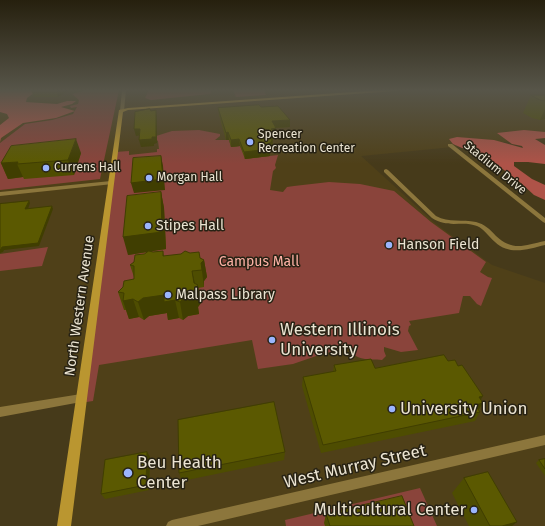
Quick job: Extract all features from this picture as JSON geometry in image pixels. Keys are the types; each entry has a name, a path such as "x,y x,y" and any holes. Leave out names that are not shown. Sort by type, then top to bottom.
{"street":[{"name":"North Western Avenue","path":"64,526 121,115"},
{"name":"Stadium Drive","path":"450,145 545,221"},
{"path":"386,171 434,218 439,221 446,223 478,225 502,244 510,248 545,243"},
{"path":"0,194 111,183"},
{"path":"0,412 81,398"},
{"name":"West Murray Street","path":"172,526 545,440"}],"shaded area":[{"name":"Western Illinois University","path":"0,115 545,115 545,138 361,156 436,224 492,265 545,283 545,526 64,526 81,398 0,412"},
{"path":"7,115 65,115 56,118 23,123 1,138 0,142 0,125 9,118"},
{"path":"524,130 545,132 545,138 535,139 545,145 545,164 514,162 514,166 532,179 545,185 545,200 534,195 487,157 477,151 462,148 453,144 449,139 457,137 494,140 523,148 522,146 512,144 497,133"}],"green space":[{"path":"71,115 114,115 100,179 0,190 0,143 25,124 52,120"},
{"name":"Campus Mall","path":"199,130 220,134 220,136 215,140 229,140 231,147 240,146 246,158 244,159 278,155 275,165 276,168 273,171 270,190 283,192 287,187 329,182 360,184 394,191 431,222 486,262 480,272 492,278 481,306 477,304 470,296 463,296 459,313 409,321 411,325 409,326 408,331 418,350 401,352 384,347 386,356 382,360 358,357 348,348 322,354 293,364 258,369 252,340 99,365 93,401 80,403 115,152 129,151 129,155 157,152 157,149 159,149 158,141 153,137 172,131"},
{"path":"48,247 42,266 0,271 0,254"},
{"path":"420,488 437,526 286,526 285,520"}],"building":[{"path":"135,115 156,115 156,137 152,137 152,139 139,140 140,129 134,129"},
{"path":"220,115 285,115 290,120 272,121 276,128 271,129 273,131 270,132 272,141 267,145 270,149 244,152 239,139 231,140 228,132 226,133"},
{"path":"76,139 68,160 17,164 18,162 1,163 11,146"},
{"path":"161,156 163,179 131,183 133,158"},
{"path":"161,192 162,232 123,237 127,196"},
{"path":"29,201 25,209 52,206 38,243 2,247 0,250 0,204"},
{"path":"149,251 163,251 163,256 181,254 185,251 190,253 199,252 200,258 204,260 201,263 202,270 192,271 194,283 198,285 194,289 196,296 184,298 180,302 175,300 164,302 164,295 143,298 138,302 133,299 123,301 124,293 118,292 123,287 124,281 134,279 134,266 130,265 134,262 135,255 144,254"},
{"name":"University Union","path":"444,355 448,361 455,360 458,366 462,365 483,396 479,397 483,403 475,405 480,412 323,445 303,377 336,371 334,365 371,359 375,368"},
{"path":"274,402 285,452 179,473 178,420"},
{"name":"Beu Health Center","path":"147,452 146,485 101,494 105,460"},
{"path":"545,459 545,469 539,460"},
{"path":"488,472 517,522 502,526 490,526 464,478"},
{"path":"402,496 414,526 330,526 326,514"}],"place":[{"name":"Spencer Recreation Center","path":"250,142"},
{"name":"Currens Hall","path":"46,168"},
{"name":"Morgan Hall","path":"149,178"},
{"name":"Stipes Hall","path":"148,226"},
{"name":"Hanson Field","path":"389,245"},
{"name":"Malpass Library","path":"168,295"},
{"name":"Western Illinois University","path":"272,340"},
{"name":"University Union","path":"392,409"},
{"name":"Beu Health Center","path":"128,473"},
{"name":"Multicultural Center","path":"474,510"}]}
